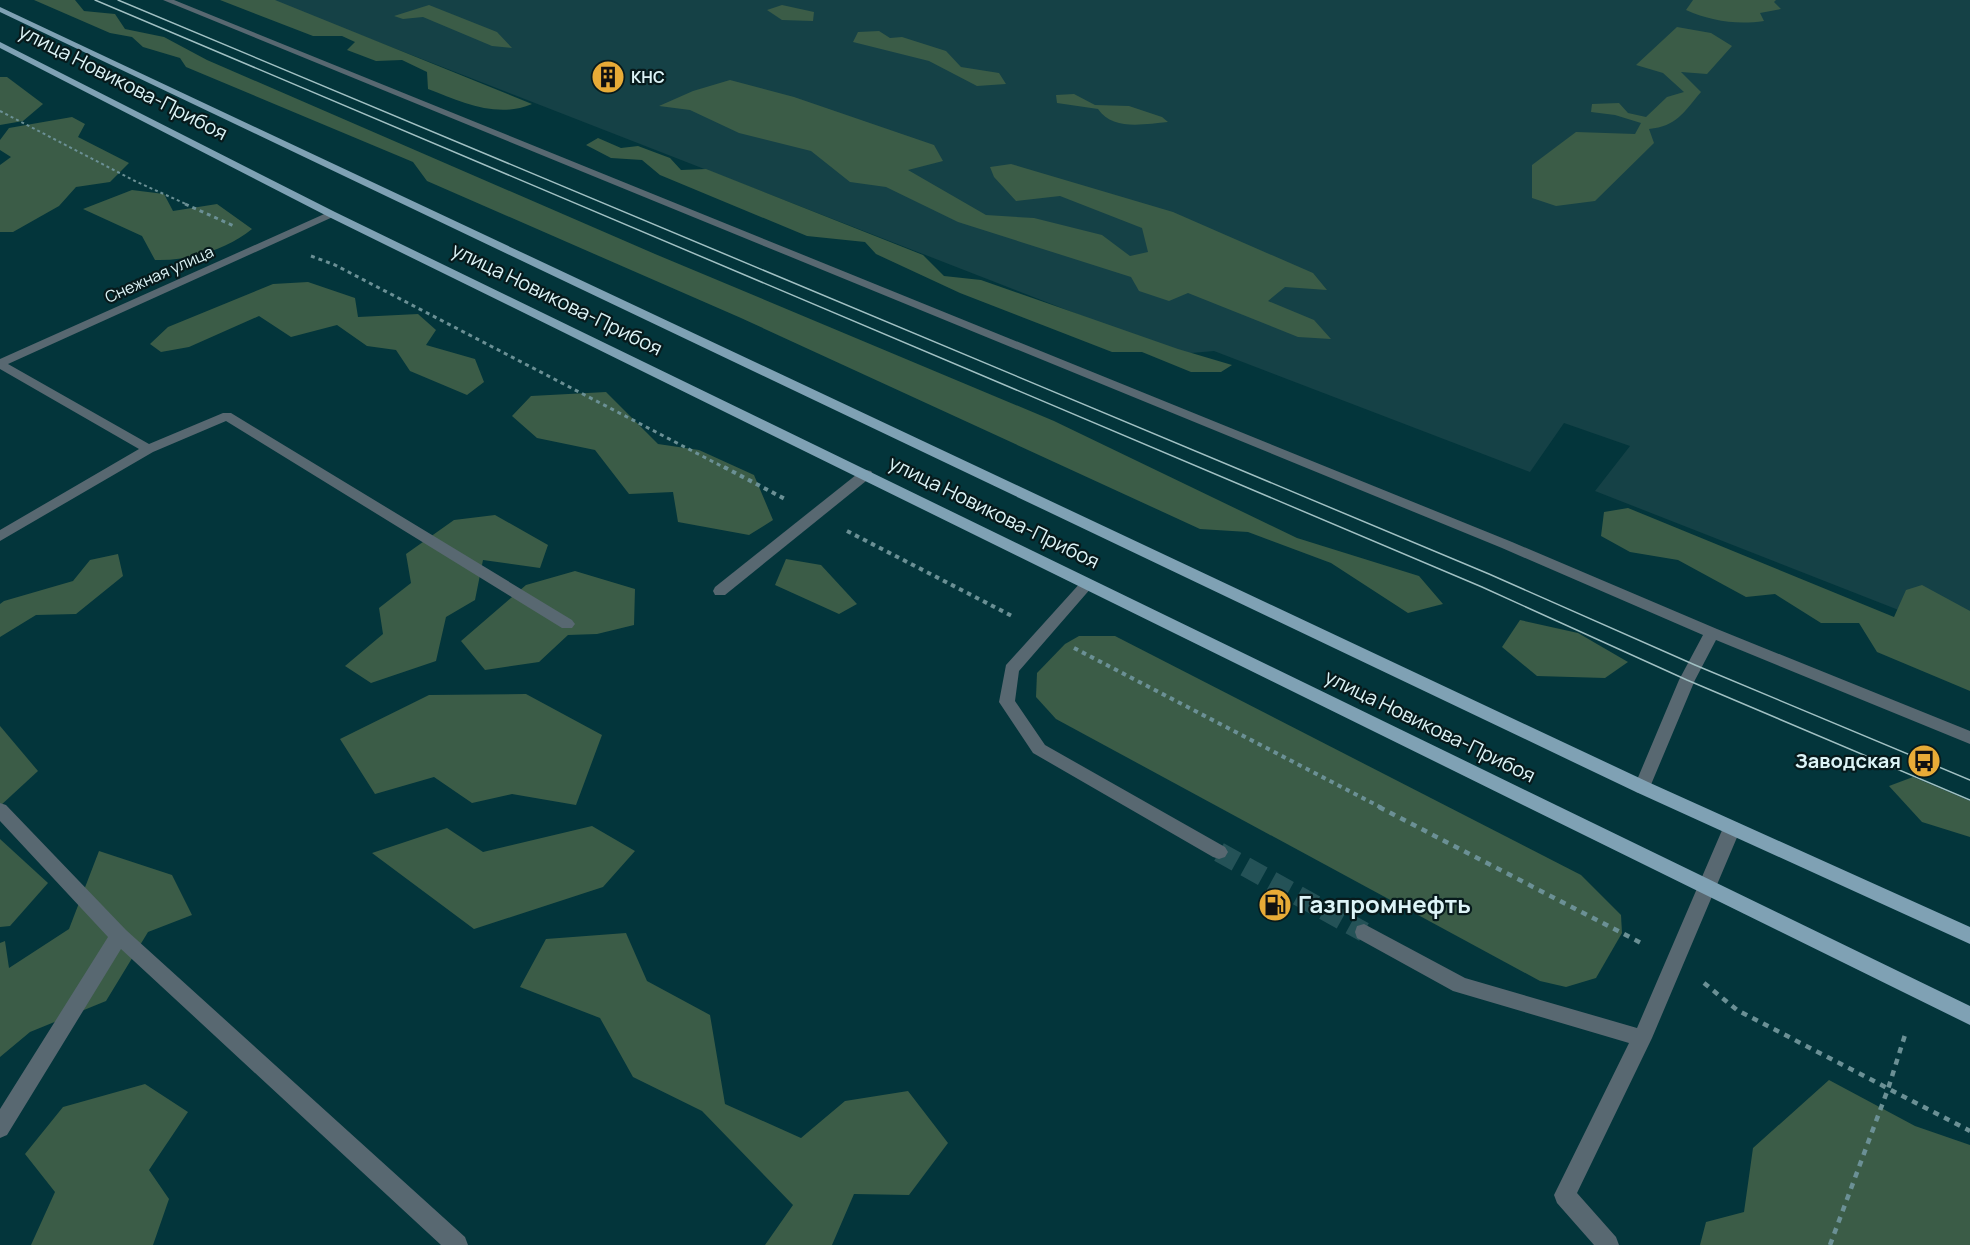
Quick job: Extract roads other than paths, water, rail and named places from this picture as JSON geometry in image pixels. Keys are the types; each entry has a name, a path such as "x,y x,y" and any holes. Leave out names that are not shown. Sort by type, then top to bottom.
{"main road":[{"name":"улица Новикова-Прибоя","path":"0,9 1642,787 1970,936"},
{"name":"улица Новикова-Прибоя","path":"0,45 331,214 867,474 1970,1016"}],"street":[{"path":"167,0 1507,544 1712,633 1970,738"},
{"name":"Снежная улица","path":"0,364 331,214"},
{"path":"0,364 148,449"},
{"path":"0,536 148,449 227,416 567,624"},
{"path":"720,591 867,474"},
{"path":"1087,584 1011,669 1007,702 1038,749 1219,852"},
{"path":"1642,787 1687,680 1712,633"},
{"path":"0,810 119,936 457,1245"},
{"path":"1608,1245 1565,1195 1642,1038 1732,828"},
{"path":"1364,932 1460,985 1642,1038"},
{"path":"0,1128 119,936"}],"tunnel":[{"path":"1219,852 1364,932"}],"tram line":[{"path":"95,0 1482,587 1687,680 1970,800"},
{"path":"118,0 1489,574 1695,665 1970,780"}],"place":[{"name":"КНС","path":"608,77"},
{"name":"Заводская","path":"1924,761"},
{"name":"Газпромнефть","path":"1275,905"}]}
